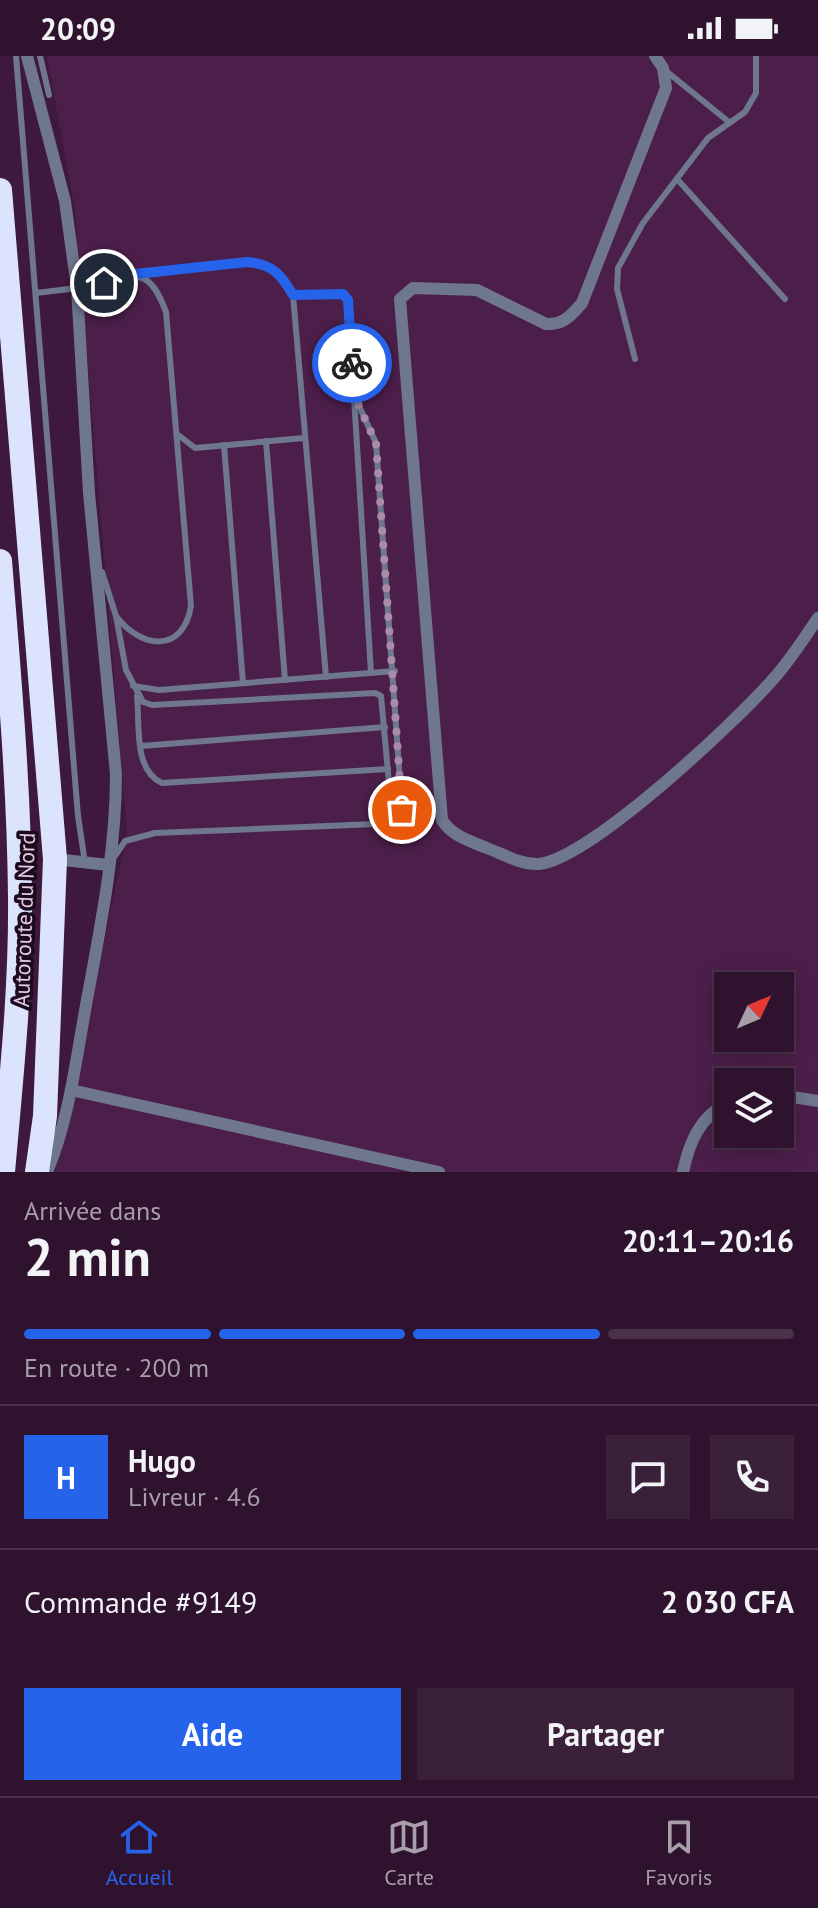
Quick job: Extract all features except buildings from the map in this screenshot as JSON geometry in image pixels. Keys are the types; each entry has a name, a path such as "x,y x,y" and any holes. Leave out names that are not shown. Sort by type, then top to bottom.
{"highway":[{"name":"Autoroute du Nord","path":"0,190 55,859 45,1116 37,1172"},
{"name":"Autoroute du Nord","path":"0,561 8,762 20,900 7,1030 3,1172"}],"street":[{"path":"27,56 65,201 77,288 94,548 116,774 108,865 71,1090 47,1172"},
{"path":"655,56 663,68 666,88 582,303 571,316 558,325 546,324 477,290 464,288 413,288 400,299 436,766 444,823 463,838 521,862 536,864 567,854 633,809 685,765 776,677 818,618"},
{"path":"55,859 108,865"},
{"path":"71,1090 439,1172"},
{"path":"794,1097 818,1101"},
{"path":"683,1172 699,1128 714,1112"}],"lane":[{"path":"16,56 78,816 85,863"},
{"path":"40,56 49,95"},
{"path":"635,359 617,289 618,268 643,223 708,138 745,112 756,93 756,56"},
{"path":"663,68 729,122"},
{"path":"677,179 785,299"},
{"path":"36,293 77,288 126,275 247,262 265,263 284,278 293,295 326,677"},
{"path":"116,616 135,636 149,642 166,640 188,621 191,606 166,312 159,293 138,276"},
{"path":"293,295 343,294 348,300 371,673"},
{"path":"108,865 125,841 155,833 376,824 395,820 404,799 376,443 354,395"},
{"path":"176,432 195,448 304,438"},
{"path":"266,441 285,680"},
{"path":"224,445 243,683"},
{"path":"94,548 116,616 126,670 137,696 141,746 147,773 162,783 173,785 388,769"},
{"path":"133,686 159,690 395,671"},
{"path":"137,696 152,705 375,693 384,702 391,805 387,815 376,824"},
{"path":"141,746 385,727"}],"shaded area":[{"path":"47,56 818,56 818,1172 55,1172 127,833 75,211"}],"way so far":[{"path":"352,363 354,395 366,415 376,443 399,727 402,810"}],"route":[{"path":"104,283 126,275 247,262 265,263 284,278 293,295 343,294 348,300 352,363"}]}
